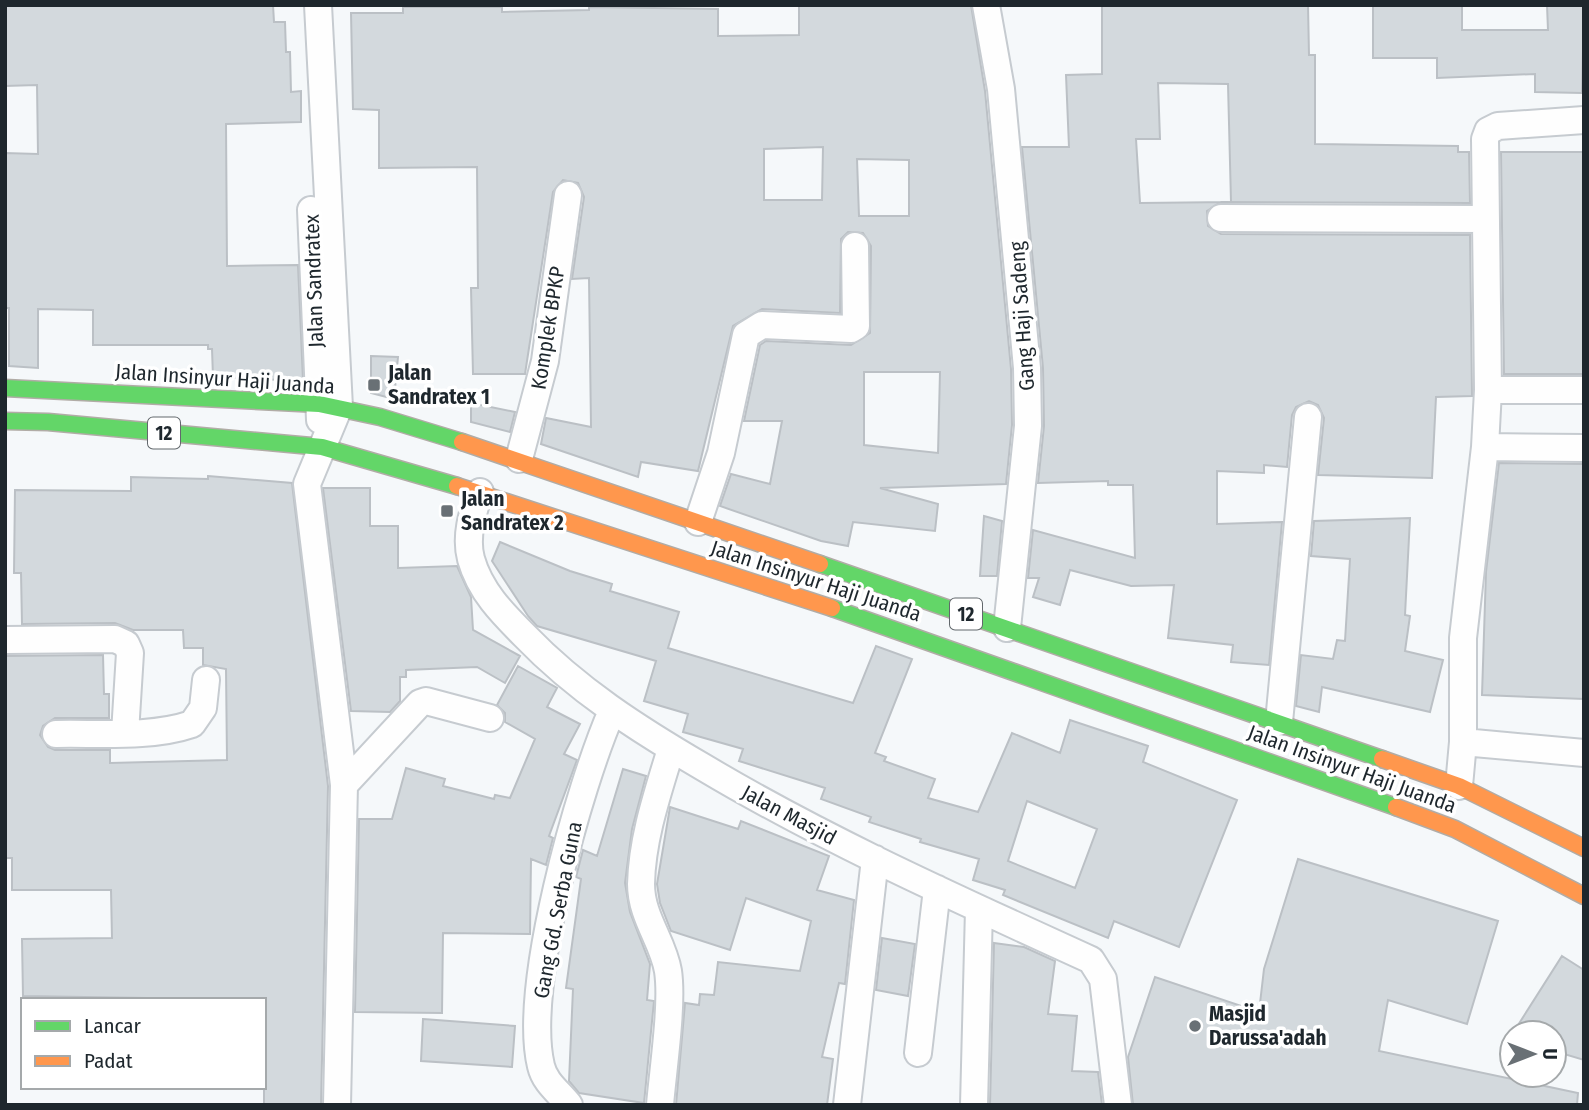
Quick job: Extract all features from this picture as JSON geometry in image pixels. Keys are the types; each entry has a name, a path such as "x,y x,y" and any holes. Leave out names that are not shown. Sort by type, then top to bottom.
{"highway":[{"name":"Jalan Insinyur Haji Juanda","path":"5,388 329,406 519,458 1459,786 1584,848"},
{"name":"Jalan Insinyur Haji Juanda","path":"5,421 48,422 322,447 480,492 926,639 1287,767 1455,829 1584,896"}],"street":[{"name":"Jalan Sandratex","path":"303,5 329,406"},
{"name":"Jalan Sandratex","path":"318,5 329,406 322,447 307,484 344,785 337,1105"},
{"name":"Gang Haji Sadeng","path":"986,5 1002,103 1027,368 1028,426 1007,628"},
{"path":"1459,786 1463,742 1463,638 1485,447 1488,390 1484,145 1488,131 1510,124 1584,120"},
{"name":"Komplek BPKP","path":"519,458 545,361 568,195"},
{"path":"1221,218 1485,219"},
{"path":"698,522 721,453 746,335 762,325 851,329 856,326 855,246"},
{"path":"1488,390 1584,390"},
{"path":"1279,722 1308,416"},
{"path":"1485,447 1584,448"},
{"name":"Jalan Masjid","path":"480,492 472,513 469,544 471,560 487,595 553,666 612,711 671,749 813,830 1091,960 1103,979 1118,1105"},
{"path":"5,640 116,639 126,644 130,653 125,733"},
{"path":"56,734 125,733 172,729 192,724 203,708 206,680"},
{"path":"344,785 420,703 426,701 490,718"},
{"name":"Gang Gd. Serba Guna","path":"569,1105 548,1082 541,1067 537,1016 547,948 573,825 595,751 612,711"},
{"path":"1463,742 1584,753"},
{"path":"660,1105 669,978 663,955 646,916 641,883 650,819 671,749"},
{"path":"847,1105 875,859"},
{"path":"918,1053 937,889"},
{"path":"974,1105 979,909"}],"building":[{"path":"5,5 273,5 274,22 285,22 286,52 290,52 291,92 301,91 301,122 226,124 227,266 298,265 303,381 213,377 212,349 208,349 208,345 93,345 93,310 38,309 38,368 9,366 9,308 5,308 5,153 38,154 37,85 5,86"},
{"path":"799,5 971,5 985,91 1011,369 1012,425 1006,484 880,488 938,504 935,531 853,522 848,546 821,541 720,506 731,474 770,484 782,421 744,421 760,345 766,341 851,345 870,333 871,246 863,233 848,232 841,239 840,313 762,309 733,326 698,471 641,462 638,477 541,444 546,418 591,427 589,278 572,279 584,197 578,183 563,180 553,192 525,374 473,374 471,288 478,288 477,167 379,168 379,110 353,109 351,13 403,13 403,7 502,7 502,12 589,10 589,7 718,9 718,36 799,35","holes":["823,147 822,200 764,200 764,149","857,159 909,160 909,216 859,216","864,372 940,372 938,453 864,445"]},
{"path":"1102,5 1308,5 1309,55 1315,55 1315,144 1458,146 1458,152 1469,152 1470,203 1228,202 1231,202 1228,84 1158,83 1160,139 1136,139 1140,203 1221,202 1207,211 1208,226 1221,234 1470,235 1472,396 1436,397 1432,478 1318,475 1324,418 1318,405 1309,401 1296,407 1292,415 1287,467 1264,465 1264,473 1217,471 1217,524 1282,522 1269,665 1231,662 1233,645 1168,638 1174,585 1131,586 1070,570 1060,605 1033,597 1039,578 1028,578 1033,530 1135,558 1133,485 1108,485 1108,481 1038,483 1044,426 1043,368 1022,147 1069,147 1066,75 1102,74"},
{"path":"1373,5 1462,5 1462,30 1548,30 1547,5 1584,5 1582,93 1535,92 1535,74 1437,78 1437,58 1373,58"},
{"path":"1501,152 1584,152 1584,374 1504,374"},
{"path":"371,356 398,357 394,399 371,393"},
{"path":"471,403 515,412 510,432 471,422"},
{"path":"1499,463 1584,464 1584,699 1482,695 1486,572"},
{"path":"208,476 292,483 328,786 321,1105 264,1105 266,998 23,996 22,939 112,938 111,890 12,890 12,858 6,858 5,838 5,656 103,655 104,694 109,694 109,718 55,718 43,726 40,735 48,747 55,750 110,750 110,763 227,760 226,669 203,665 203,648 184,648 183,630 133,630 115,623 22,624 21,573 14,573 15,490 131,491 131,477 208,479"},
{"path":"323,488 370,488 370,526 398,526 398,568 457,566 471,597 473,630 520,656 505,683 477,667 406,670 406,677 400,677 400,701 390,712 351,711"},
{"path":"984,516 1002,521 997,576 980,576"},
{"path":"1410,518 1405,615 1410,616 1405,651 1443,660 1430,712 1322,687 1319,712 1296,706 1301,655 1333,659 1337,640 1345,641 1350,559 1311,556 1314,521"},
{"path":"500,542 570,571 612,584 610,591 679,612 668,648 853,703 876,646 912,659 875,753 886,757 884,761 935,779 928,798 978,812 1012,733 1060,753 1070,720 1148,746 1143,762 1237,800 1179,947 1114,921 1108,938 1003,895 1005,890 973,880 979,859 920,842 921,839 869,822 871,817 821,799 825,788 739,761 743,749 683,732 688,714 644,701 656,661 537,626 492,561","holes":["1027,801 1097,829 1075,888 1008,861"]},
{"path":"518,666 557,688 547,707 580,724 564,754 577,760 549,836 553,838 546,865 531,859 530,934 443,933 442,1013 355,1012 359,819 392,819 406,768 445,779 443,786 494,799 495,795 510,798 535,739 505,722 505,713 497,705"},
{"path":"623,769 646,776 632,829 625,883 630,912 650,964 647,1000 654,1001 644,1103 579,1093 569,1081 573,989 566,988 581,879 576,877 583,850 597,856"},
{"path":"670,807 738,829 741,821 829,856 817,890 854,900 845,984 839,983 822,1057 833,1059 827,1105 676,1105 685,1003 699,1005 700,994 714,995 718,962 800,971 811,921 746,898 730,950 671,931 660,903 657,884"},
{"path":"1298,859 1498,921 1467,1024 1388,1000 1379,1051 1498,1076 1498,1089 1559,1089 1578,1093 1577,1105 1133,1105 1128,1057 1155,977 1259,1012 1264,969"},
{"path":"882,938 915,944 908,996 876,990"},
{"path":"994,943 1024,947 1055,961 1048,1014 1077,1016 1072,1071 1098,1072 1102,1105 990,1105"},
{"path":"1562,956 1584,970 1584,1060 1568,1055 1568,1019 1522,1019"},
{"path":"423,1019 515,1026 512,1067 421,1061"}],"traffic: fast":[{"path":"5,388 319,404 380,417 462,442"},
{"path":"5,421 48,422 322,447 457,486"},
{"path":"820,564 1382,759"},
{"path":"832,608 1396,807"}],"traffic: slow":[{"path":"462,442 820,564"},
{"path":"457,486 832,608"},
{"path":"1382,759 1459,786 1584,848"},
{"path":"1396,807 1455,829 1584,896"}],"place":[{"name":"Jalan Sandratex 1","path":"374,385"},
{"name":"Jalan Sandratex 2","path":"447,511"},
{"name":"Masjid Darussa'adah","path":"1195,1026"}]}
